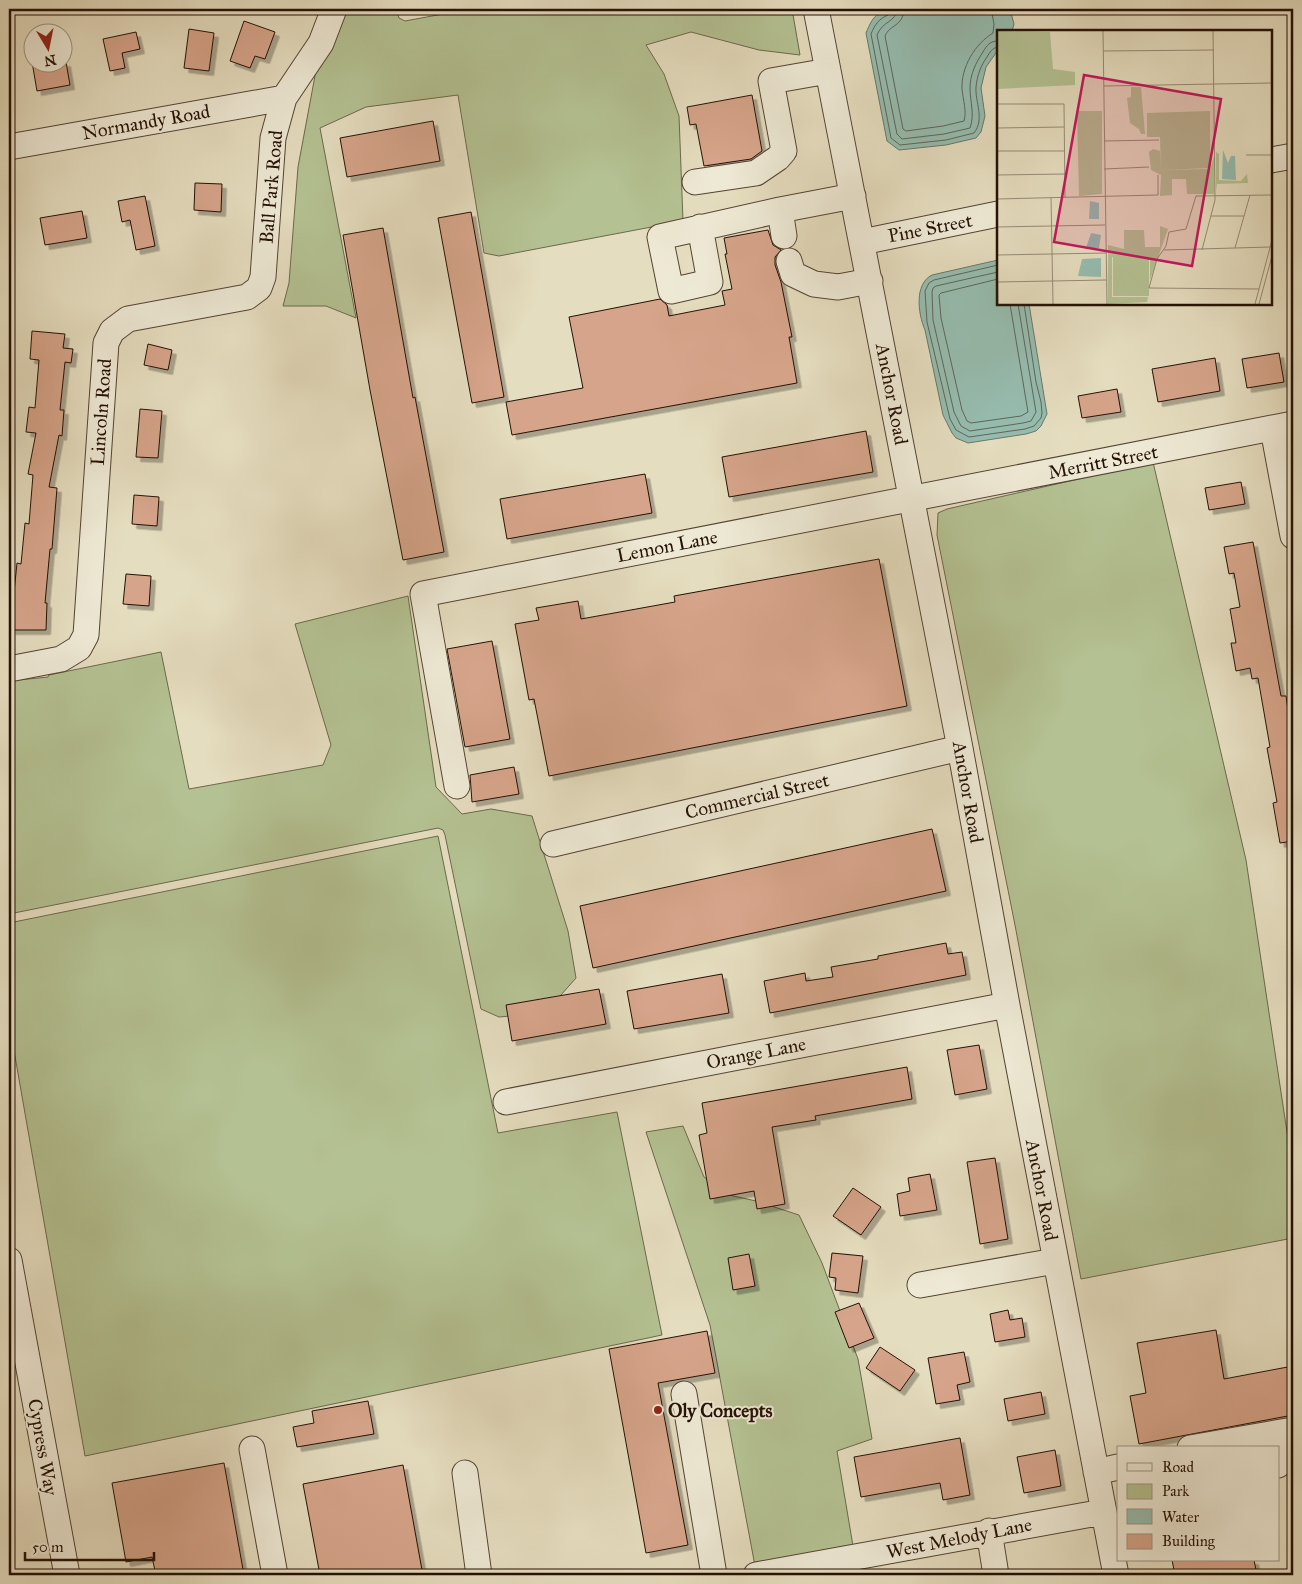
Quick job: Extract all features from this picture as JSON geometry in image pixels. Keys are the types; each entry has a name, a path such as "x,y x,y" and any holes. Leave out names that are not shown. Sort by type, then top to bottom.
{"street":[{"name":"Ball Park Road","path":"259,288 264,277 273,138 284,98 321,43 334,9"},
{"name":"Anchor Road","path":"816,9 960,748 1055,1261 1107,1470 1109,1517 1116,1575"},
{"path":"695,182 756,173 778,158 784,151 771,82 828,71"},
{"name":"Normandy Road","path":"9,147 284,98"},
{"path":"1272,160 1293,156"},
{"path":"700,227 853,196"},
{"path":"780,210 784,236"},
{"name":"Pine Street","path":"862,242 997,214"},
{"path":"789,261 793,274 814,284 838,286 870,282"},
{"name":"Lincoln Road","path":"9,669 61,659 79,648 86,635 106,342 112,330 128,319 247,297 259,288"},
{"path":"1283,427 1293,536"},
{"name":"Merritt Street","path":"912,499 1283,427"},
{"name":"Lemon Lane","path":"457,786 423,594 912,499"},
{"name":"Commercial Street","path":"553,844 960,748"},
{"name":"Orange Lane","path":"506,1102 1007,1004"},
{"name":"Cypress Way","path":"9,1260 66,1575"},
{"path":"920,1285 1055,1261"},
{"path":"684,1394 714,1575"},
{"path":"1202,1446 1290,1431 1285,1452 1280,1461"},
{"path":"252,1449 275,1575"},
{"path":"465,1472 479,1575"},
{"name":"West Melody Lane","path":"756,1575 858,1566 989,1532 1109,1517"},
{"path":"989,1532 996,1575"}],"green space":[{"path":"344,9 396,9 399,18 405,21 470,9 792,9 800,55 759,50 691,32 646,45 664,74 679,116 683,221 499,256 484,253 458,95 366,107 320,128 356,318 326,306 283,306 289,283 298,167 317,65"},
{"path":"1153,462 1246,860 1293,1172 1293,1238 1081,1279 1015,925 937,535 938,513 947,509"},
{"path":"408,596 436,787 462,814 491,809 532,816 568,931 576,978 545,1013 499,1017 481,1009 445,835 443,830 438,828 9,914 9,681 48,677 49,675 161,652 189,789 323,765 331,745 295,624"},
{"path":"438,836 498,1133 617,1112 662,1335 85,1456 9,1022 9,923"},
{"path":"683,1126 704,1177 729,1195 756,1201 799,1215 822,1263 858,1359 872,1439 837,1451 853,1546 755,1566 710,1325 646,1132"}],"water":[{"path":"897,9 1010,9 1014,24 1012,30 997,30 997,51 986,67 981,88 985,116 981,132 976,138 946,145 899,150 887,141 866,33 874,18 884,12"},
{"path":"997,260 997,305 1029,305 1047,414 1036,431 968,443 956,438 952,433 943,415 919,308 922,285 932,275"}],"building":[{"path":"244,21 275,32 265,59 255,56 250,68 230,61"},
{"path":"189,29 214,33 209,71 184,68"},
{"path":"136,32 140,49 122,53 125,68 110,71 103,39"},
{"path":"34,72 68,72 70,85 37,91"},
{"path":"752,95 762,151 751,159 704,166 696,124 690,125 687,107"},
{"path":"433,121 440,161 347,177 340,138"},
{"path":"195,183 222,184 221,212 194,210"},
{"path":"145,196 155,246 136,250 130,220 122,222 118,201"},
{"path":"82,211 87,238 45,245 40,218"},
{"path":"471,212 504,397 472,403 438,218"},
{"path":"383,228 413,398 415,397 444,552 403,560 370,390 343,235"},
{"path":"768,230 773,245 781,250 775,257 775,265 781,282 792,337 789,337 797,383 512,435 506,402 583,388 569,317 660,299 667,305 669,316 725,305 722,291 732,289 724,238"},
{"path":"32,331 65,334 63,348 73,349 71,363 65,362 60,410 64,410 62,436 59,435 49,487 57,488 45,603 47,603 46,630 11,630 12,602 17,563 21,564 25,523 29,524 33,475 28,474 36,433 26,432 29,407 35,408 39,360 30,359"},
{"path":"148,344 172,350 168,370 144,365"},
{"path":"1279,353 1284,382 1247,388 1242,359"},
{"path":"1215,358 1220,391 1158,402 1152,369"},
{"path":"1117,389 1121,412 1082,418 1078,396"},
{"path":"140,409 162,411 158,458 136,457"},
{"path":"866,431 873,472 729,497 722,457"},
{"path":"645,474 652,513 507,539 500,499"},
{"path":"1241,482 1245,504 1209,510 1205,488"},
{"path":"134,495 159,497 157,526 132,524"},
{"path":"1253,542 1281,696 1286,696 1293,746 1293,841 1280,843 1273,803 1277,802 1267,748 1270,747 1258,678 1252,679 1250,668 1236,671 1231,643 1236,643 1230,609 1240,607 1234,573 1229,574 1224,547"},
{"path":"879,559 907,706 549,776 534,699 529,700 515,624 539,620 536,608 578,601 581,619 675,602 674,596"},
{"path":"126,574 151,576 149,606 123,604"},
{"path":"492,641 510,739 465,747 447,649"},
{"path":"514,767 519,794 472,802 470,775"},
{"path":"932,829 946,891 593,968 580,906"},
{"path":"946,943 948,954 962,952 966,975 770,1013 764,981 805,973 806,981 833,977 831,967 878,959 878,956"},
{"path":"722,974 729,1013 634,1029 627,991"},
{"path":"599,989 606,1024 512,1041 506,1005"},
{"path":"979,1045 987,1089 955,1095 947,1050"},
{"path":"907,1067 912,1099 815,1116 816,1120 772,1127 785,1204 757,1209 754,1191 710,1199 699,1135 707,1133 702,1103"},
{"path":"995,1158 1008,1239 980,1244 967,1162"},
{"path":"930,1174 937,1210 900,1216 897,1194 910,1191 908,1178"},
{"path":"853,1188 881,1207 861,1235 833,1216"},
{"path":"832,1253 863,1256 858,1293 835,1290 836,1278 829,1277"},
{"path":"749,1254 755,1286 733,1290 728,1258"},
{"path":"859,1303 874,1338 849,1348 835,1312"},
{"path":"1008,1310 1010,1320 1022,1318 1025,1337 995,1342 990,1314"},
{"path":"1216,1330 1224,1379 1293,1366 1293,1415 1139,1444 1130,1396 1146,1393 1137,1343"},
{"path":"707,1331 715,1373 658,1383 688,1545 646,1553 609,1349"},
{"path":"880,1347 915,1370 900,1391 866,1368"},
{"path":"964,1352 970,1382 957,1385 960,1400 936,1404 928,1358"},
{"path":"1041,1392 1045,1414 1008,1421 1004,1399"},
{"path":"368,1401 374,1434 297,1447 293,1427 314,1423 312,1411"},
{"path":"960,1438 970,1495 943,1500 940,1483 861,1497 854,1457"},
{"path":"1055,1450 1061,1486 1024,1493 1017,1457"},
{"path":"224,1463 244,1575 156,1575 152,1557 126,1562 112,1483"},
{"path":"403,1465 422,1570 393,1575 320,1575 303,1484"},
{"path":"1172,1562 1254,1562 1257,1575 1175,1575"}],"place":[{"name":"Oly Concepts","path":"658,1410"}]}
